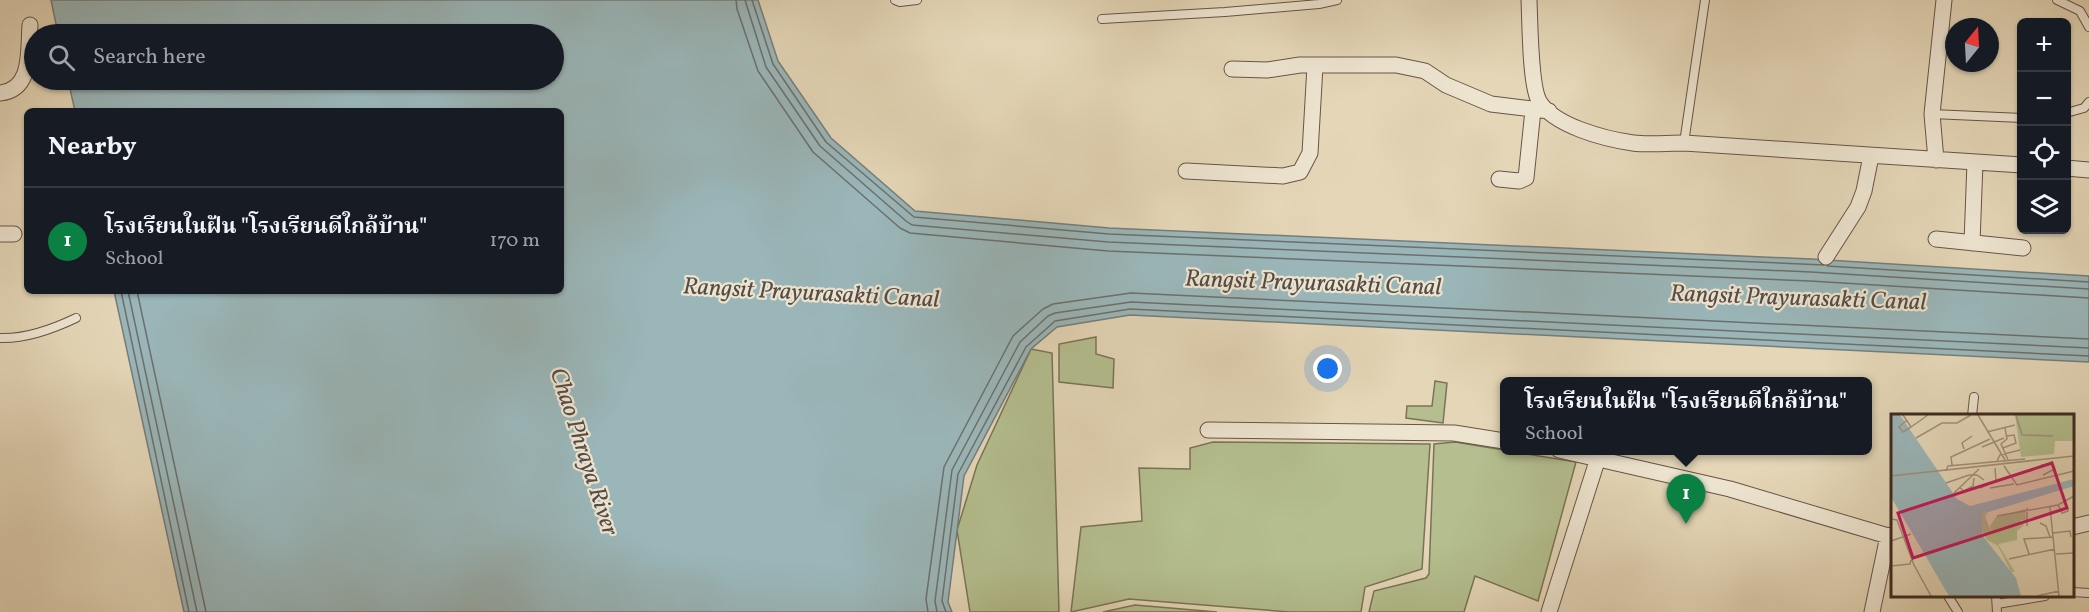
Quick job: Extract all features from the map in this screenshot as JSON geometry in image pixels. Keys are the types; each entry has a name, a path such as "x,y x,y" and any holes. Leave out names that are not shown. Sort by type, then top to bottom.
{"street":[{"path":"1529,0 1534,81 1539,100 1555,118 1578,129 1634,143 1684,143 2017,165"},
{"path":"1936,160 1932,114 1944,0"},
{"path":"1232,69 1267,70 1300,65 1396,65 1425,71 1446,85 1491,104 1549,111"},
{"path":"1186,171 1283,176 1300,172 1310,153 1315,66"},
{"path":"0,93 9,92 20,86 24,77"},
{"path":"1499,178 1519,181 1526,178 1533,110"},
{"path":"1826,257 1858,207 1872,156"},
{"path":"1972,243 1975,162"},
{"path":"2071,168 2089,170"},
{"path":"1936,239 2023,248"},
{"path":"1208,430 1455,433 1500,440"},
{"path":"1583,455 1730,489 1890,535 1872,612"},
{"path":"1549,612 1598,458"}],"lane":[{"path":"895,0 900,2 917,0"},
{"path":"1102,19 1237,11 1318,4 1337,0"},
{"path":"1684,143 1705,0"},
{"path":"2057,0 2079,12 2089,27"},
{"path":"2071,112 2084,108 2089,102"},
{"path":"1932,114 2017,118"},
{"path":"0,338 13,339 40,332 76,318"},
{"path":"1972,414 1974,397"},
{"path":"2074,592 2089,593"},
{"path":"1949,597 1958,612"},
{"path":"1996,604 2039,597"}],"green space":[{"path":"1096,337 1096,354 1114,359 1113,388 1059,382 1059,344"},
{"path":"1031,349 1052,353 1059,612 970,612 957,530 977,465"},
{"path":"1435,381 1447,383 1443,423 1406,418 1407,406 1432,406"},
{"path":"1213,442 1430,444 1422,569 1365,587 1361,612 1290,612 1129,599 1071,612 1081,527 1142,521 1139,468 1190,469 1190,448"},
{"path":"1455,442 1500,449 1500,455 1534,455 1576,462 1538,601 1475,576 1464,612 1369,612 1374,591 1426,578 1429,574 1434,444"},
{"path":"1135,605 1217,612 1103,612"}],"water":[{"path":"51,0 758,0 778,61 831,138 915,211 1109,228 1811,259 2089,276 2089,362 1130,315 1057,327 1031,349 964,476 948,602 952,612 184,612 115,294 564,294 564,108 74,108 70,90 564,90 564,24 56,24"}],"place":[{"name":"โรงเรียนในฝัน \"โรงเรียนดีใกล้บ้าน\"","path":"1686,524"}],"water label":[{"name":"Rangsit Prayurasakti Canal","path":"1313,284"},
{"name":"Rangsit Prayurasakti Canal","path":"811,294"},
{"name":"Rangsit Prayurasakti Canal","path":"1798,299"},
{"name":"Chao Phraya River","path":"583,452"}]}
